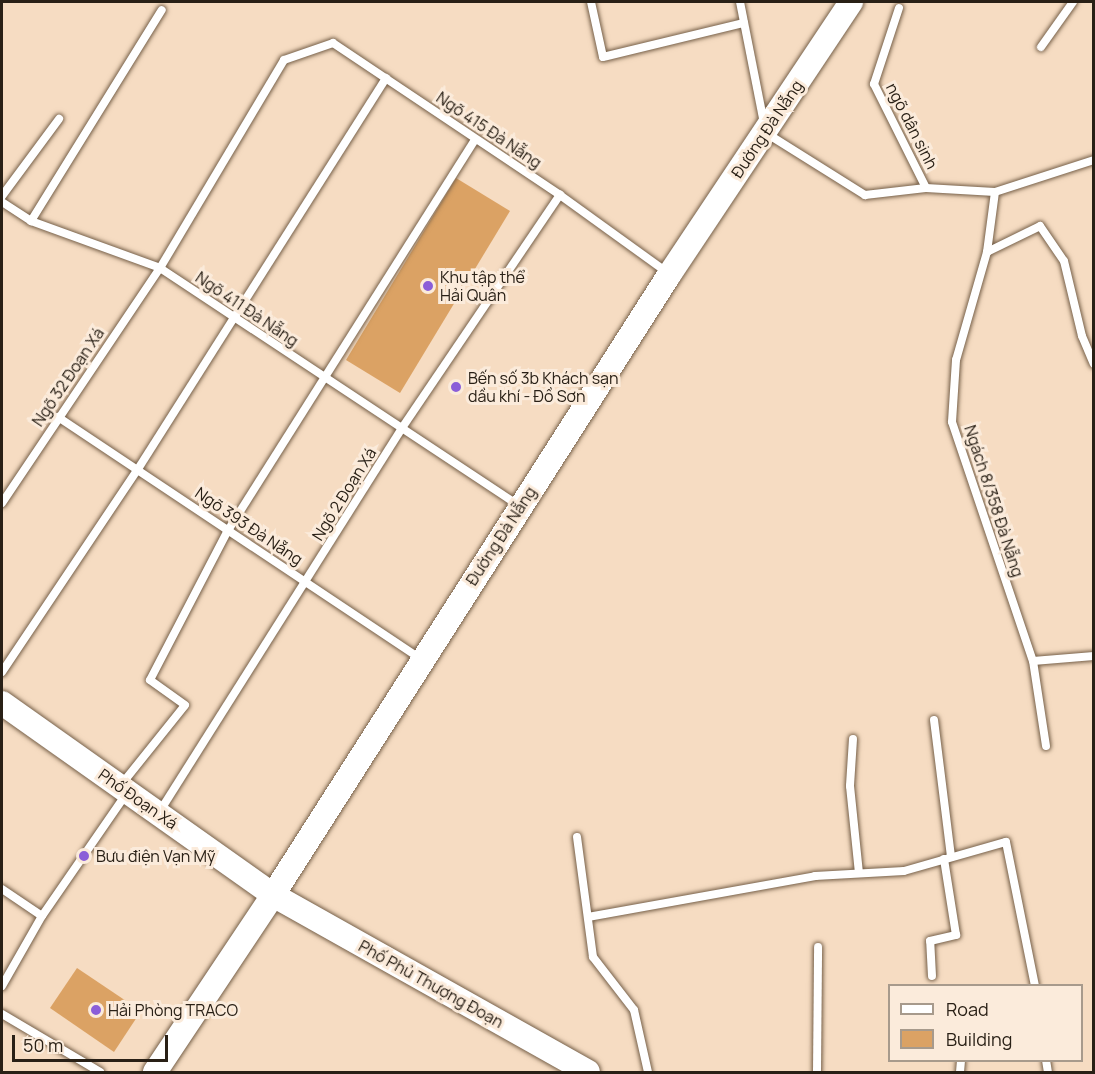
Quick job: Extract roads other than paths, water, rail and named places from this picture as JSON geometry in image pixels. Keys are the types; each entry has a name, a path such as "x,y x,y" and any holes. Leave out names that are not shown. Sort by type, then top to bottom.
{"main road":[{"name":"Đường Đà Nẵng","path":"155,1072 273,895 669,275 766,133 851,2"},
{"name":"Phố Đoạn Xá","path":"2,703 273,895"},
{"name":"Phố Phủ Thượng Đoạn","path":"273,895 588,1072"}],"lane":[{"path":"591,2 603,57 744,23"},
{"path":"740,2 766,133 865,195 926,188 995,192 1094,160"},
{"path":"1041,47 1073,2"},
{"name":"ngõ dân sinh","path":"899,8 874,84 926,188"},
{"path":"31,221 162,10"},
{"name":"Ngõ 415 Đà Nẵng","path":"160,268 284,60 333,43 560,195 669,275"},
{"path":"2,672 138,469 386,78"},
{"path":"2,196 59,119"},
{"path":"2,986 42,916 124,789 185,705 150,680 227,532 475,140"},
{"name":"Ngách 8/358 Đà Nẵng","path":"995,192 987,252 956,360 952,422 1032,661 1046,746"},
{"name":"Ngõ 2 Đoạn Xá","path":"159,813 307,583 402,428 560,195"},
{"name":"Ngõ 411 Đà Nẵng","path":"2,202 31,221 160,268 520,507"},
{"path":"987,252 1040,226 1064,261 1082,336 1094,364"},
{"name":"Ngõ 32 Đoạn Xá","path":"2,503 160,268"},
{"name":"Ngõ 393 Đà Nẵng","path":"58,417 138,469 227,532 422,660"},
{"path":"1032,661 1094,656"},
{"path":"932,976 930,941 956,935 934,720"},
{"path":"853,739 850,786 859,873"},
{"path":"578,837 593,957 634,1010 648,1072"},
{"path":"588,917 815,876 904,871 1006,842 1035,984"},
{"path":"2,889 42,916"},
{"path":"817,1072 818,947"},
{"path":"2,1014 100,1072"}],"place":[{"name":"Khu tập thể Hải Quân","path":"428,286"},
{"name":"Bến số 3b Khách sạn dầu khí - Đồ Sơn","path":"456,387"},
{"name":"Bưu điện Vạn Mỹ","path":"84,856"},
{"name":"Hải Phòng TRACO","path":"96,1010"}]}
